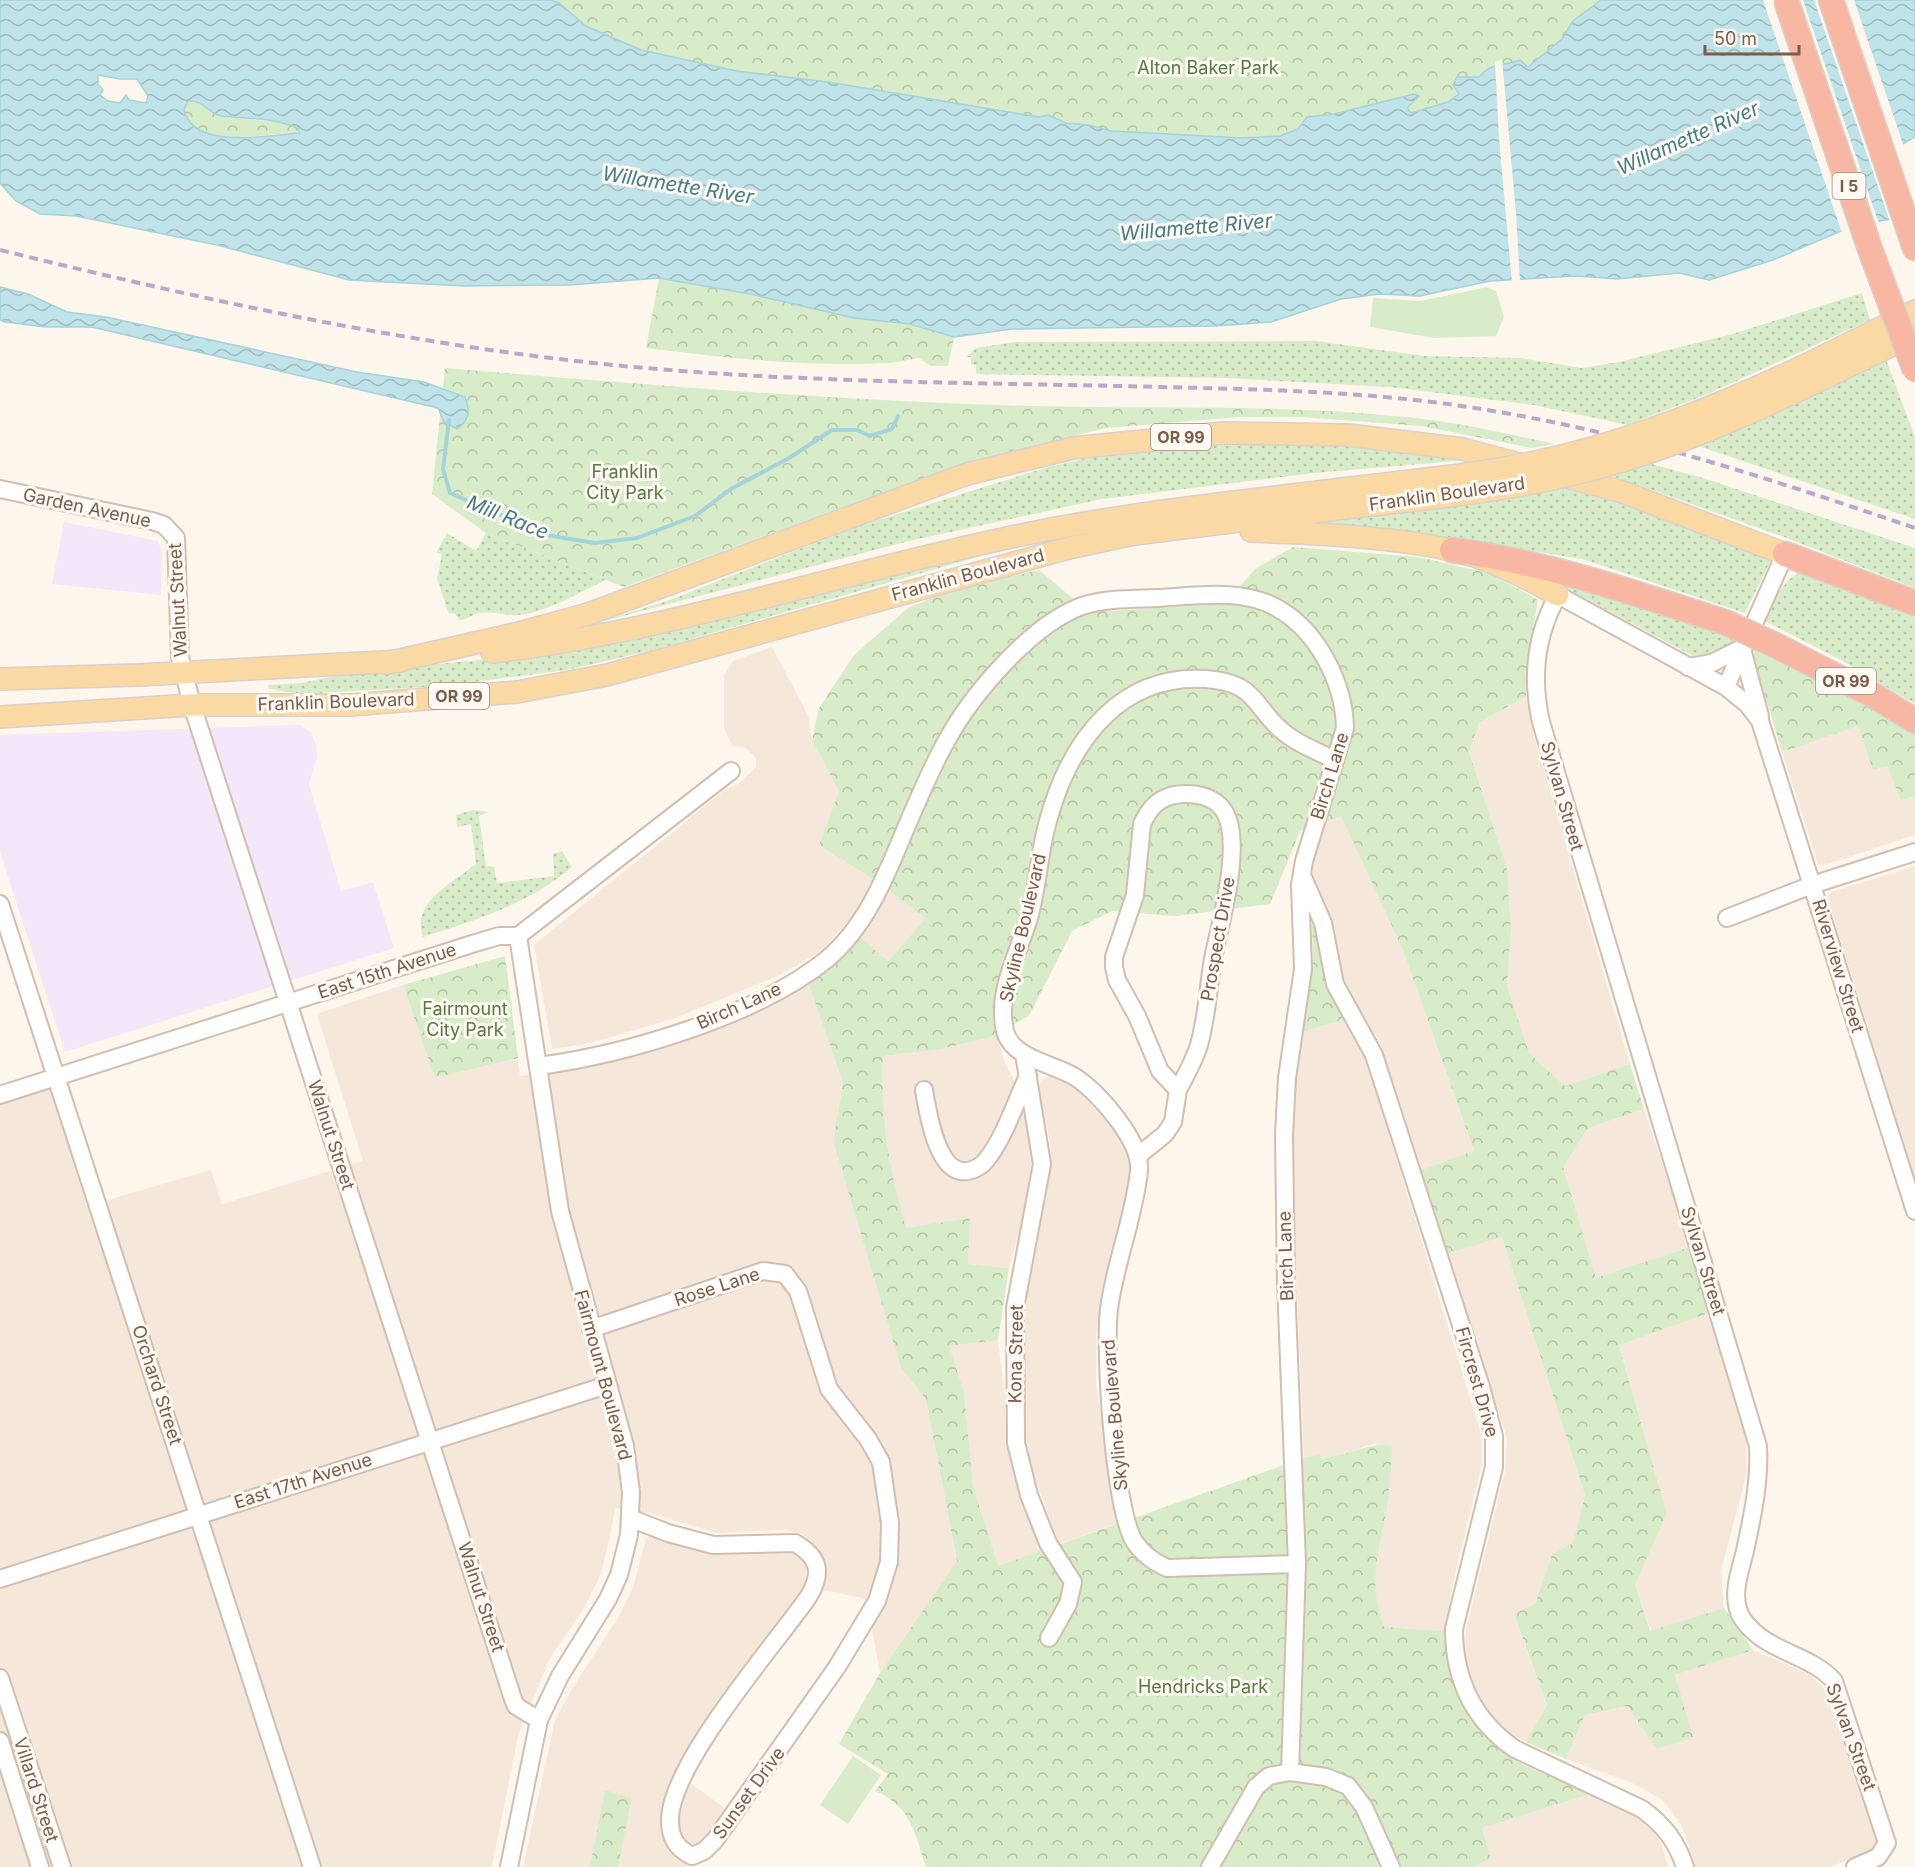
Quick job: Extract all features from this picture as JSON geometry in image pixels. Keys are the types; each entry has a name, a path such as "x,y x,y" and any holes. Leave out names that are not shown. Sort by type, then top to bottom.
{"highway":[{"name":"I 5","path":"1786,0 1870,249 1915,370"},
{"name":"I 5","path":"1831,0 1915,248"},
{"name":"OR 99","path":"1452,550 1510,558 1558,569 1727,623 1873,695 1915,721"},
{"name":"OR 99","path":"1785,554 1915,603"}],"main road":[{"name":"Franklin Boulevard","path":"0,679 387,663 544,646 597,637 1026,534 1128,516 1501,488 1595,469 1662,448 1748,414 1915,311"},
{"name":"Franklin Boulevard","path":"1810,374 1915,334"},
{"name":"OR 99","path":"387,663 515,634 588,614 967,474 1073,448 1223,433 1348,435 1463,449 1620,491 1785,554"},
{"name":"Franklin Boulevard","path":"0,717 192,705 351,705 529,690 607,675 722,645 1000,565 1135,534 1199,528 1319,502"},
{"name":"OR 99","path":"1199,528 1343,537 1452,550"},
{"path":"1452,550 1521,575 1558,594"},
{"path":"0,688 74,686 138,675"}],"street":[{"name":"Garden Avenue","path":"0,489 152,520 173,532"},
{"name":"Walnut Street","path":"173,532 177,545 180,657 192,705 513,1699 516,1706 539,1720"},
{"path":"1726,687 1785,554"},
{"name":"Riverview Street","path":"1558,594 1726,687 1747,704 1760,721"},
{"name":"Sylvan Street","path":"1558,594 1547,613 1535,668 1535,698 1758,1446 1759,1465 1746,1546 1738,1578 1737,1608 1741,1619 1752,1630 1775,1647 1819,1667 1834,1681 1887,1843 1878,1857 1855,1867"},
{"name":"Birch Lane","path":"539,1066 587,1059 724,1015 779,990 825,961 858,924 881,886 948,738 966,712 1016,653 1047,626 1082,606 1114,600 1210,595 1256,600 1284,612 1308,635 1323,655 1341,695 1345,728 1302,875 1299,899 1303,926 1303,969 1287,1078 1283,1171 1297,1564 1290,1772"},
{"name":"Riverview Street","path":"1742,648 1747,673 1758,704 1760,721 1915,1211"},
{"path":"1689,667 1712,663 1742,648"},
{"name":"Skyline Boulevard","path":"1297,1564 1167,1568 1152,1562 1135,1543 1121,1494 1107,1359 1110,1307 1137,1185 1139,1155 1117,1121 1085,1084 1073,1075 1024,1054 1007,1037 1004,1009 1008,982 1029,915 1047,822 1074,754 1095,725 1123,700 1153,685 1194,679 1228,682 1239,686 1257,699 1278,727 1288,736 1335,760"},
{"path":"518,936 731,771"},
{"name":"Prospect Drive","path":"1139,1155 1165,1134 1173,1122 1178,1090 1192,1066 1204,1024 1230,872 1230,836 1225,812 1218,803 1197,794 1168,797 1157,802 1146,814 1142,824 1135,895 1114,957 1117,980 1137,1016 1160,1071 1178,1090"},
{"path":"1727,918 1812,885 1915,852"},
{"name":"Fircrest Drive","path":"1302,875 1323,922 1335,984 1374,1055 1481,1387 1494,1436 1494,1467 1458,1605 1454,1629 1454,1648 1463,1686 1472,1706 1497,1737 1515,1749 1620,1798 1657,1820 1674,1840 1685,1867"},
{"name":"Orchard Street","path":"0,904 312,1867"},
{"name":"East 15th Avenue","path":"0,1095 472,944 499,936 518,936"},
{"name":"Fairmount Boulevard","path":"509,1867 539,1720 560,1676 616,1581 627,1550 630,1518 627,1459 560,1211 518,936"},
{"name":"Kona Street","path":"1024,1054 1042,1164 1015,1308 1016,1443 1029,1495 1048,1543 1073,1582 1068,1604 1049,1638"},
{"path":"924,1090 943,1159 954,1171 972,1170 988,1159 1028,1076"},
{"name":"Rose Lane","path":"591,1329 763,1271 773,1270 784,1274 798,1291 822,1363"},
{"name":"Sunset Drive","path":"630,1518 676,1536 713,1545 795,1543 811,1556 818,1571 816,1585 809,1596 703,1741 680,1782 669,1818 670,1833 675,1844 692,1862 715,1840 790,1737 864,1625 884,1585 890,1546 888,1501 881,1462 868,1439 835,1399 822,1363"},
{"name":"East 17th Avenue","path":"0,1579 607,1385"},
{"name":"Villard Street","path":"0,1678 62,1867"},
{"name":"Villard Street","path":"0,1741 40,1867"},
{"path":"1210,1867 1256,1787 1269,1776 1290,1772 1326,1777 1348,1786 1364,1807 1391,1867"}],"shaded area":[{"path":"64,522 158,541 162,552 161,595 52,584"},
{"path":"772,647 808,715 812,740 839,791 819,845 873,879 856,913 821,951 780,975 675,1018 591,1043 552,1049 534,945 723,791 740,783 756,767 756,758 745,747 732,746 724,728 724,675 733,661"},
{"path":"1526,696 1534,736 1630,1064 1565,1086 1529,1053 1507,986 1511,930 1507,869 1469,752 1479,723"},
{"path":"300,725 311,733 316,745 317,757 309,784 341,891 373,882 394,948 65,1052 0,852 0,735"},
{"path":"1858,726 1873,770 1887,766 1901,800 1915,796 1915,835 1822,866 1818,864 1782,752"},
{"path":"1341,815 1403,950 1474,1152 1421,1170 1383,1051 1376,1036 1353,1008 1335,961 1334,927 1313,876 1311,865 1321,823"},
{"path":"1915,866 1915,1179 1827,897 1831,892"},
{"path":"888,890 927,917 888,961 860,937"},
{"path":"403,985 435,1078 518,1058 520,1076 557,1073 607,1062 767,1004 809,985 843,1083 833,1141 901,1368 926,1399 957,1562 880,1673 866,1599 819,1589 820,1557 813,1544 801,1533 783,1530 717,1533 648,1513 615,1508 600,1576 583,1610 550,1658 518,1736 492,1867 0,1867 0,1095 57,1077 55,1099 87,1206 211,1170 222,1204 363,1161 317,1014"},
{"path":"1346,1019 1365,1056 1481,1434 1482,1464 1454,1578 1445,1631 1384,1627 1376,1605 1374,1569 1387,1505 1376,1443 1335,1457 1304,1458 1291,1156 1292,1104 1302,1032"},
{"path":"996,1033 1005,1063 1027,1105 1033,1146 1027,1202 1009,1268 968,1264 970,1218 906,1229 893,1184 881,1101 883,1056 936,1050 988,1038"},
{"path":"1051,1075 1062,1075 1084,1090 1133,1157 1135,1176 1106,1278 1096,1334 1096,1383 1118,1523 1059,1544 1030,1464 1023,1421 1021,1322 1048,1178 1051,1147 1038,1087 1041,1080"},
{"path":"1644,1109 1690,1247 1596,1279 1563,1167 1588,1128"},
{"path":"1502,1237 1585,1495 1573,1543 1552,1556 1535,1604 1514,1615 1547,1706 1526,1742 1503,1730 1486,1710 1468,1672 1465,1651 1466,1630 1505,1471 1507,1438 1447,1254"},
{"path":"1709,1313 1746,1437 1747,1472 1721,1571 1724,1608 1651,1631 1635,1584 1667,1514 1619,1344"},
{"path":"998,1340 1009,1430 1044,1550 998,1567 973,1486 964,1392 948,1346"},
{"path":"653,1535 700,1550 730,1554 780,1547 792,1549 803,1557 807,1567 804,1587 718,1700 692,1740 676,1772 666,1800 672,1849 680,1859 687,1861 687,1867 618,1867 632,1798 605,1791 590,1867 523,1867 555,1720 573,1687 618,1618 633,1587 646,1539"},
{"path":"1753,1650 1809,1674 1827,1692 1879,1840 1871,1852 1829,1867 1695,1867 1682,1826 1663,1800 1632,1783 1566,1759 1585,1715 1627,1706 1657,1749 1692,1737 1675,1675"},
{"path":"688,1781 727,1810 703,1842 694,1847 679,1838 677,1824 679,1804"},
{"path":"1593,1793 1635,1813 1651,1827 1661,1843 1668,1867 1473,1867 1491,1858 1482,1828"}],"green space":[{"name":"Alton Baker Park","path":"550,0 1601,0 1573,21 1562,39 1528,67 1511,63 1486,69 1448,102 1411,113 1407,108 1419,96 1414,94 1320,116 1280,136 1253,139 1104,130 1065,122 1048,115 1039,117 828,82 737,71 641,50 586,26 559,3"},
{"path":"188,101 209,106 218,116 285,123 299,129 299,133 234,137 202,131 191,123 184,110"},
{"path":"659,278 750,294 854,318 910,324 954,337 948,366 931,366 919,358 888,363 797,363 646,348"},
{"path":"1487,287 1496,291 1504,317 1496,336 1434,338 1370,327 1373,298 1421,301"},
{"path":"1862,293 1870,320 1710,393 1628,425 1534,405 1390,387 1226,378 976,374 976,365 971,364 971,357 966,357 976,348 1015,342 1316,341 1425,356 1521,358 1581,368 1619,362 1733,334"},
{"path":"1885,357 1915,437 1915,519 1692,444"},
{"name":"Franklin City Park","path":"445,368 738,391 958,404 1312,410 1359,413 1443,422 1554,444 1532,448 1421,426 1301,417 1239,417 1106,428 973,460 624,587 486,533 432,494"},
{"path":"1292,442 1369,447 1468,460 1314,473 1102,499 909,541 581,627 667,601 856,527 1048,467 1084,459 1211,446"},
{"path":"1644,462 1703,478 1915,548 1915,588 1784,537 1607,474"},
{"path":"1571,482 1771,560 1745,613 1582,559 1387,529 1323,524 1322,515"},
{"path":"447,533 476,551 486,533 606,580 552,606 530,613 514,615 481,613 460,620 454,613 449,614 437,579 442,554 436,553"},
{"path":"1001,544 1002,550 657,649 567,670 442,686 301,694 269,689 268,685 301,683 354,672 501,658"},
{"name":"Hendricks Park","path":"1293,547 1418,557 1492,574 1538,600 1528,660 1526,696 1479,723 1469,752 1507,869 1511,930 1507,986 1529,1053 1565,1086 1630,1064 1644,1109 1588,1128 1563,1167 1596,1278 1690,1247 1709,1313 1619,1345 1667,1514 1635,1584 1650,1631 1724,1608 1753,1650 1675,1675 1693,1737 1657,1749 1627,1706 1585,1715 1566,1759 1526,1742 1547,1705 1514,1614 1535,1604 1552,1555 1573,1543 1585,1495 1502,1237 1447,1254 1421,1170 1474,1151 1403,950 1341,816 1300,831 1270,904 1176,916 1112,911 1072,931 1029,1016 988,1038 936,1050 883,1056 884,1122 890,1164 900,1206 906,1228 970,1218 968,1264 1009,1268 998,1340 949,1346 964,1392 973,1486 998,1566 1304,1458 1320,1455 1321,1458 1330,1457 1374,1446 1392,1446 1388,1499 1375,1582 1384,1627 1445,1631 1454,1681 1467,1711 1487,1738 1509,1757 1520,1763 1593,1793 1482,1828 1491,1858 1473,1867 926,1867 915,1832 904,1812 897,1804 875,1791 888,1774 839,1744 880,1673 957,1561 926,1399 901,1368 833,1141 843,1083 809,985 860,937 888,961 926,918 873,879 819,845 839,791 812,740 819,708 854,655 908,608 951,590 1039,570 1089,612 1225,604 1255,569"},
{"path":"1800,572 1894,609 1915,613 1915,704 1841,660 1765,621 1783,587"},
{"path":"1555,582 1701,623 1736,640 1723,652 1693,656"},
{"path":"1753,647 1858,698 1915,732 1915,796 1901,800 1887,766 1873,770 1858,726 1782,752 1754,659"},
{"path":"473,810 488,812 479,816 486,866 494,867 497,883 554,876 553,854 562,851 572,867 537,891 501,910 423,937 421,925 428,904 445,887 476,864 471,824 457,827 456,815"},
{"path":"1317,923 1346,1019 1302,1032 1313,953 1312,924"},
{"name":"Fairmount City Park","path":"505,956 518,1058 435,1078 403,985"},
{"path":"853,1756 881,1775 848,1824 820,1805"},
{"path":"605,1790 632,1798 618,1867 590,1867"}],"water":[{"name":"Willamette River","path":"0,0 550,0 559,3 586,26 641,50 737,71 828,82 1039,117 1048,115 1066,123 1112,131 1242,138 1280,136 1298,129 1307,117 1334,114 1414,94 1419,96 1407,108 1411,113 1448,102 1459,94 1453,85 1457,77 1479,77 1488,69 1520,60 1528,67 1562,39 1573,21 1601,0 1915,0 1915,137 1894,149 1897,218 1853,226 1773,260 1709,280 1679,273 1617,279 1575,276 1490,281 1420,296 1380,294 1341,299 1271,322 1216,326 1012,329 954,337 910,324 854,318 750,294 659,278 569,285 464,286 349,280 217,245 76,216 40,214 16,201 0,183","holes":["98,75 137,79 148,96 146,103 129,100 126,95 120,103 108,101 100,95 103,90 98,84","188,101 203,105 221,116 280,122 299,129 299,133 234,138 217,136 202,131 191,123 184,110"]},
{"path":"0,287 28,294 67,312 106,317 357,372 424,382 465,397 468,407 467,419 457,429 444,422 438,408 92,327 46,327 5,322 0,320"}],"pier":[{"path":"1763,0 1803,0 1879,224 1842,233"},
{"path":"1814,0 1854,0 1904,147 1897,151 1893,170 1900,198 1915,197 1915,223 1890,222"},
{"path":"1502,59 1520,283 1512,283 1499,139 1495,62"}],"waterway":[{"name":"Mill Race","path":"449,420 443,469 450,493 546,535 595,543 637,538 695,516 731,489 789,458 832,430 857,430 870,436 892,429 898,416"}],"railway":[{"path":"0,250 169,290 338,325 509,353 595,363 801,378 1326,393 1424,401 1489,410 1673,451 1793,487 1915,528"}]}
